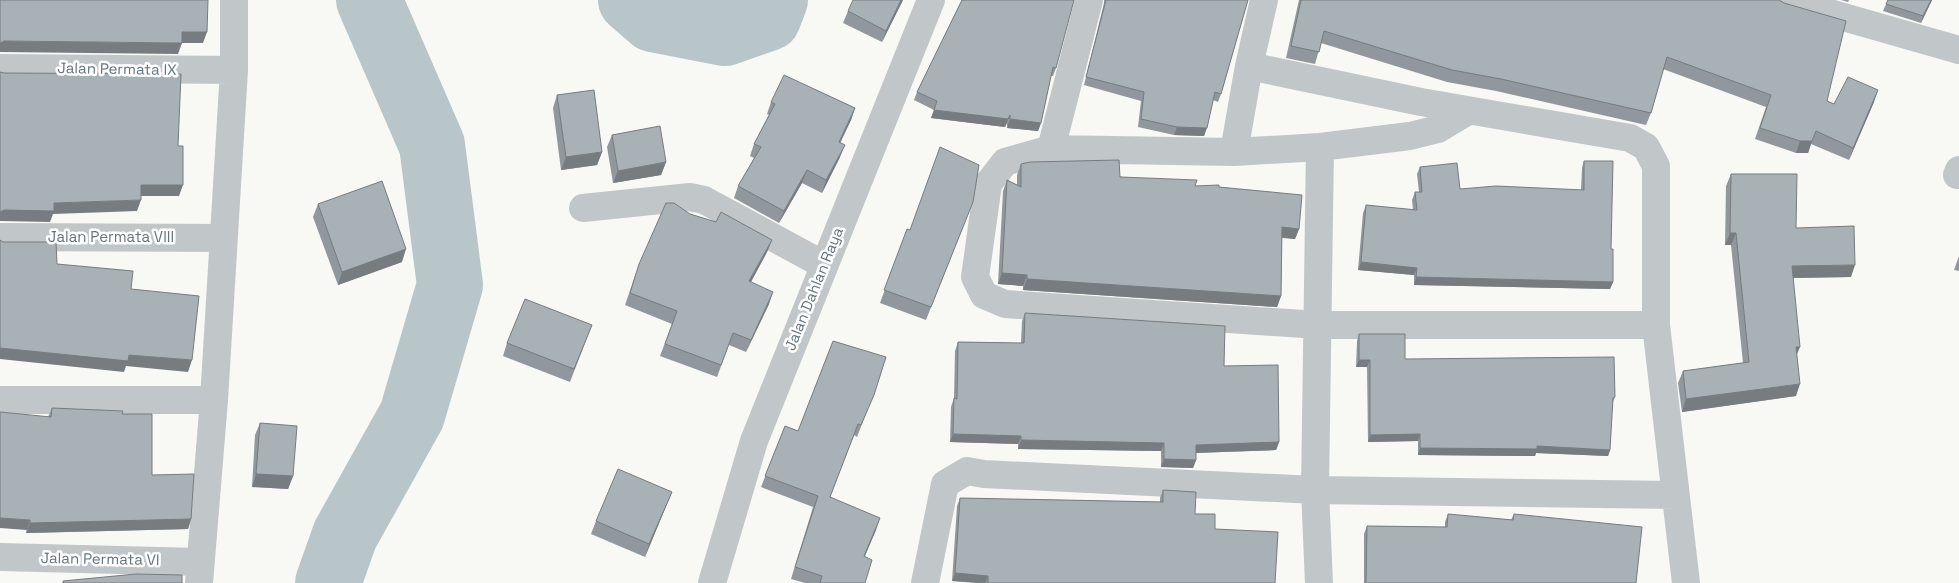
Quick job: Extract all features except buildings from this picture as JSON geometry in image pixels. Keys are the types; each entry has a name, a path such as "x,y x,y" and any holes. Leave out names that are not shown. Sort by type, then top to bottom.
{"street":[{"path":"199,572 214,400 222,238 234,70 234,0"},
{"name":"Jalan Dahlan Raya","path":"712,583 754,441 931,0"},
{"path":"1051,149 1089,0"},
{"path":"1234,152 1249,66 1264,0"},
{"path":"1784,0 1959,50"},
{"path":"1249,66 1468,111 1630,138 1646,147 1656,166 1656,325 1686,583"},
{"name":"Jalan Permata IX","path":"0,68 234,70"},
{"path":"1468,111 1438,128 1410,136 1320,147 1234,152 1051,149 1004,162 988,184 975,278 984,294 1005,304 1318,325 1656,325"},
{"path":"1319,583 1314,490 1320,147"},
{"path":"582,208 690,197 704,200 824,265"},
{"name":"Jalan Permata VIII","path":"0,237 222,238"},
{"path":"0,400 214,400"},
{"path":"925,583 945,484 967,471 984,474 1314,490 1676,495"},
{"name":"Jalan Permata VI","path":"0,557 199,572"}],"waterway":[{"path":"328,583 345,535 412,415 450,285 432,145 369,0"},
{"path":"631,0 653,19 725,33 768,18 775,0"}]}
